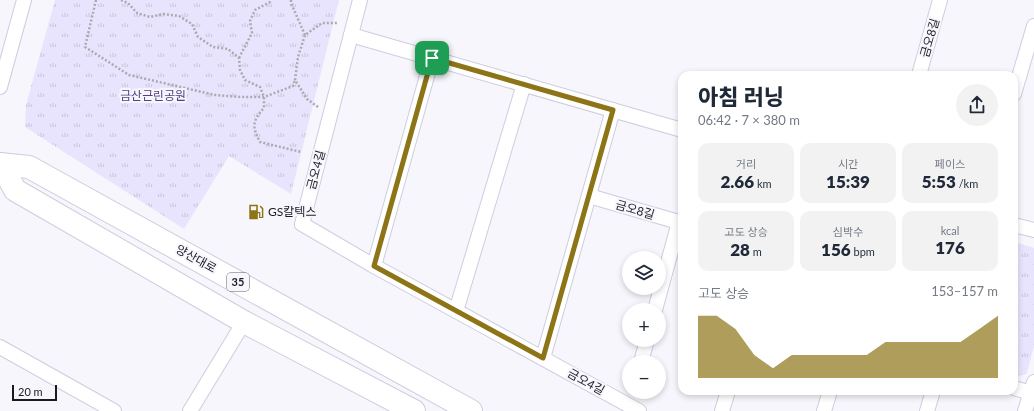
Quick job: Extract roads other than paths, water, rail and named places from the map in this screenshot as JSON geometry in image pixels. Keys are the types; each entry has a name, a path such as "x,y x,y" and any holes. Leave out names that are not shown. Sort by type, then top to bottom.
{"main road":[{"name":"양산대로","path":"0,164 15,190 244,322 414,411"},
{"name":"양산대로","path":"0,164 29,167 472,411"}],"street":[{"path":"0,87 24,0"},
{"name":"금오4길","path":"360,0 302,224 456,311 543,358 633,403"},
{"name":"금오8길","path":"920,71 940,0"},
{"path":"1018,80 1034,26"},
{"path":"351,35 678,129"},
{"path":"374,266 432,58"},
{"path":"456,311 524,84"},
{"path":"543,358 613,110"},
{"name":"금오8길","path":"589,196 678,222"},
{"path":"1018,225 1034,230"},
{"path":"657,303 678,233"},
{"path":"190,411 244,322"},
{"path":"0,347 114,411"},
{"path":"1018,388 1032,388 1025,411"},
{"path":"722,411 727,395"},
{"path":"824,411 829,395"},
{"path":"927,411 932,395"}],"place":[{"name":"GS칼텍스","path":"256,212"}],"park label":[{"name":"금산근린공원","path":"153,96"}]}
